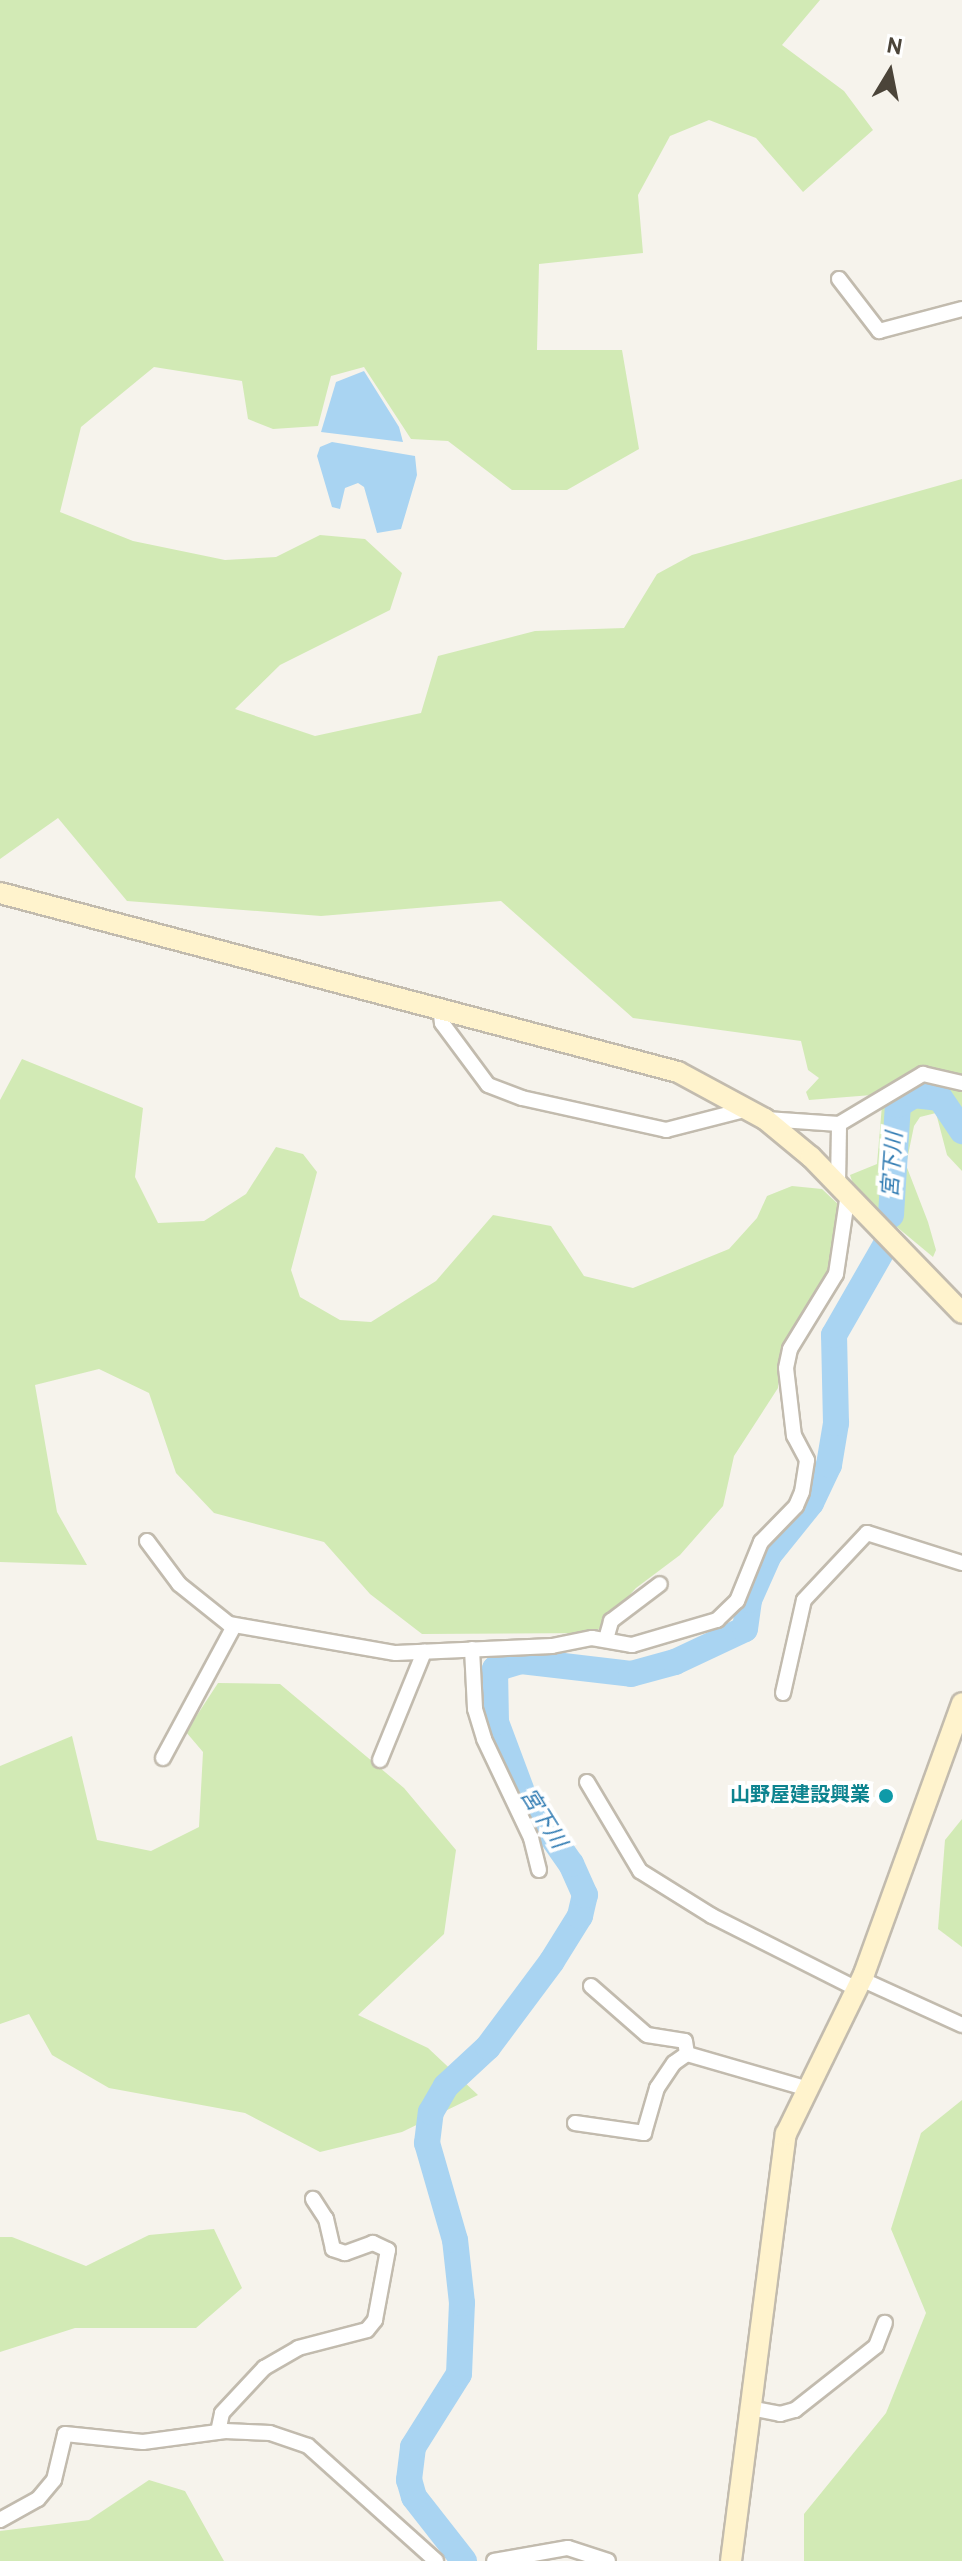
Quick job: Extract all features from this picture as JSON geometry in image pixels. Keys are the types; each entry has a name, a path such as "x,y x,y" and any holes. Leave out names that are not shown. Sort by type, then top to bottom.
{"street":[{"path":"839,279 879,331 962,309"},
{"path":"0,893 678,1072 756,1114 843,1189 962,1313"},
{"path":"440,1007 442,1023 488,1085 522,1098 666,1130 756,1114 839,1124 923,1074 962,1083"},
{"path":"147,1541 179,1584 234,1626 396,1653 606,1639 647,1643 717,1620 737,1601 766,1534 796,1506 807,1460 794,1436 786,1368 790,1349 836,1274 843,1189 839,1124"},
{"path":"783,1693 804,1600 867,1533 962,1563"},
{"path":"606,1639 611,1621 660,1584"},
{"path":"163,1758 234,1626"},
{"path":"472,1649 475,1709 484,1739 531,1838 539,1870"},
{"path":"380,1760 424,1652"},
{"path":"731,2561 786,2134 805,2088 859,1984 962,1703"},
{"path":"587,1782 640,1871 712,1916 859,1984 962,2025"},
{"path":"591,1986 647,2035 685,2041 687,2054"},
{"path":"687,2054 805,2088"},
{"path":"575,2123 644,2133 657,2088 674,2063 687,2054"},
{"path":"218,2432 232,2400 264,2368 298,2348 367,2330 375,2320 388,2250 373,2243 345,2253 333,2249 326,2219 313,2199"},
{"path":"750,2408 780,2414 795,2410 876,2346 885,2323"},
{"path":"0,2520 38,2499 54,2480 65,2434 143,2442 218,2432 270,2433 308,2446 416,2554 436,2561"},
{"path":"494,2561 568,2548 608,2561"}],"green space":[{"path":"0,0 820,0 782,45 844,91 873,130 803,192 756,138 709,120 670,136 638,195 643,253 539,264 537,350 622,350 639,449 567,490 512,490 448,441 411,439 364,367 331,376 318,426 273,429 248,419 242,381 154,367 81,427 60,512 133,541 225,560 276,557 320,535 365,539 402,573 390,610 280,665 235,709 315,736 421,713 438,656 535,631 624,628 657,574 692,555 962,479 962,1171 947,1155 936,1113 920,1117 914,1126 906,1165 928,1222 936,1250 933,1257 856,1193 850,1175 877,1164 882,1105 872,1095 809,1100 806,1092 819,1078 808,1070 801,1041 633,1018 501,901 321,916 127,901 58,818 0,859"},
{"path":"22,1059 143,1108 135,1177 158,1223 204,1221 246,1194 276,1147 303,1154 317,1172 291,1270 300,1297 340,1320 371,1322 436,1281 493,1215 551,1226 584,1276 633,1288 729,1249 757,1218 767,1196 792,1186 822,1189 841,1207 829,1280 781,1351 778,1388 734,1456 723,1506 680,1555 636,1588 595,1633 422,1634 370,1594 324,1542 214,1513 176,1473 149,1393 99,1369 35,1385 57,1512 87,1565 0,1562 0,1100"},
{"path":"218,1683 280,1684 404,1788 456,1850 444,1934 358,2015 428,2048 478,2095 402,2132 320,2152 245,2113 109,2088 52,2055 29,2014 0,2024 0,1766 72,1736 97,1840 151,1851 199,1827 203,1752 186,1732"},
{"path":"962,1819 962,1947 938,1929 945,1840"},
{"path":"962,2100 962,2561 804,2561 804,2514 886,2413 926,2313 891,2229 921,2133"},
{"path":"214,2229 242,2288 196,2328 75,2328 0,2352 0,2237 12,2237 86,2266 149,2235"},
{"path":"149,2480 185,2491 224,2561 0,2561 0,2531 89,2520"}],"water":[{"path":"364,371 399,427 403,442 321,432 336,382"},
{"path":"332,442 415,456 417,475 401,529 377,533 364,487 358,483 345,488 340,509 332,507 317,456 320,447"}],"waterway":[{"name":"宮下川","path":"891,1215 898,1105 914,1095 940,1098 962,1131"},
{"name":"宮下川","path":"464,2561 414,2497 409,2480 413,2447 459,2374 462,2303 455,2240 427,2143 431,2112 446,2086 488,2047 552,1961 580,1916 585,1895 571,1864 524,1797 496,1722 495,1669 521,1661 631,1674 675,1662 745,1629 749,1600 769,1555 811,1503 829,1465 836,1423 834,1335 885,1246"}],"place":[{"name":"山野屋建設興業","path":"886,1796"}]}
